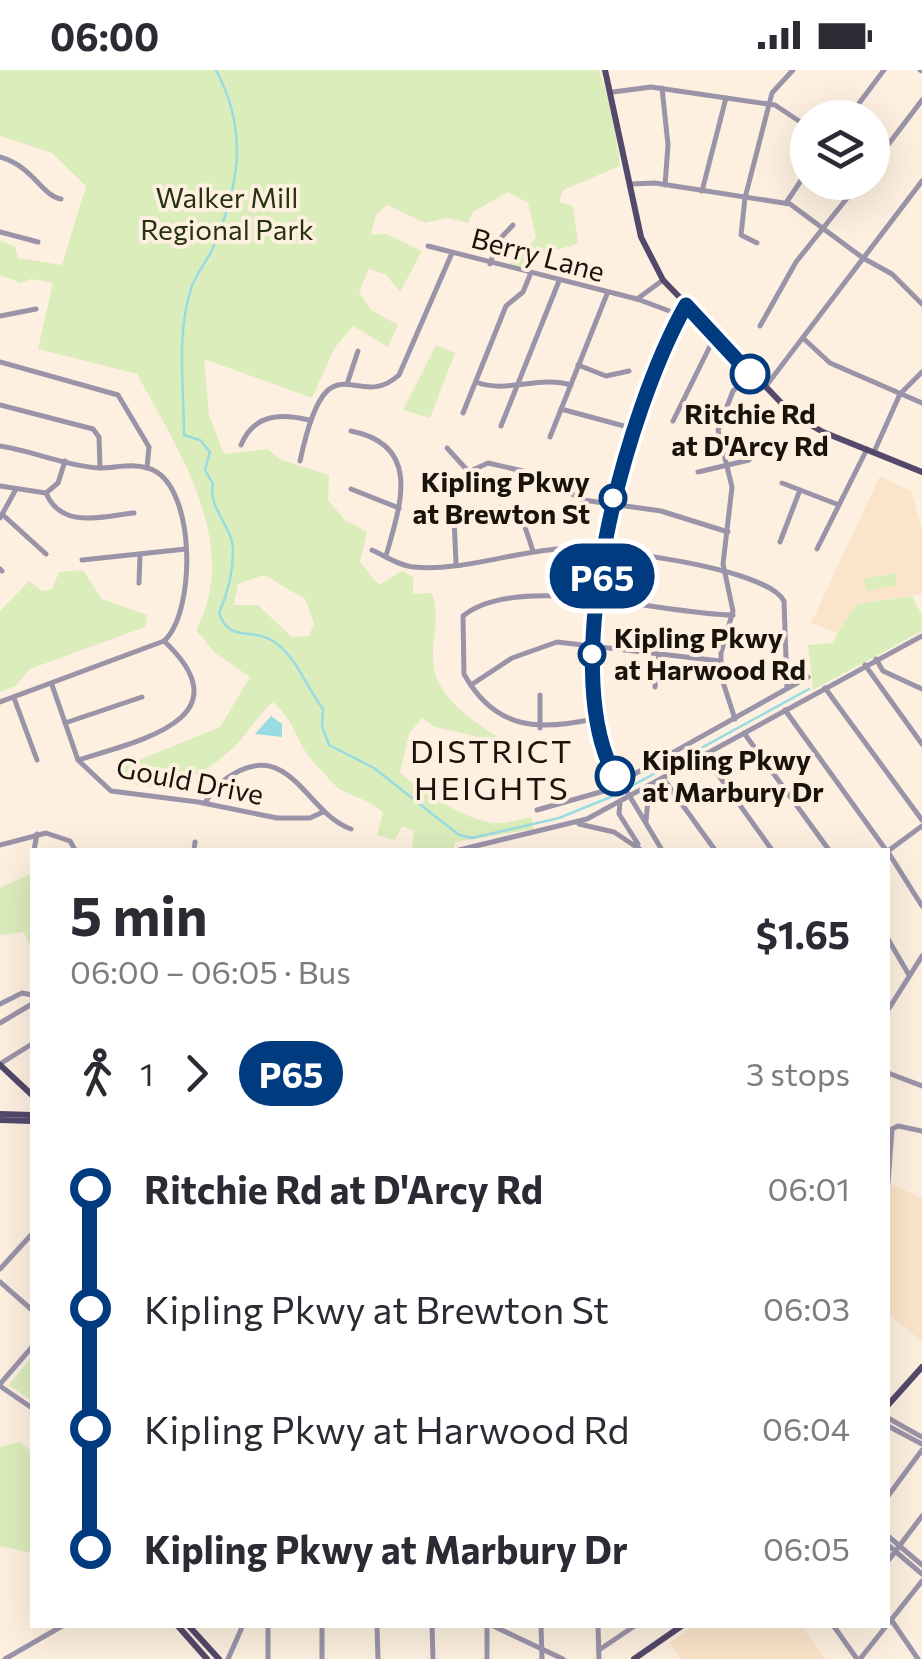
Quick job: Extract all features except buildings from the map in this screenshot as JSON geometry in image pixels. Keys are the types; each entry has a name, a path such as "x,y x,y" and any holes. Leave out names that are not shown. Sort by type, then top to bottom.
{"main road":[{"path":"605,70 646,249 664,280 764,389 805,423 922,472"},
{"path":"0,1064 30,1093"},
{"path":"0,1117 30,1116"},
{"path":"890,1403 922,1367"},
{"path":"181,1628 207,1659"},
{"path":"191,1628 219,1659"},
{"path":"634,1659 679,1628"}],"street":[{"path":"757,243 740,232 746,198 773,92 793,70"},
{"path":"862,100 884,70"},
{"path":"613,92 662,88 770,104 790,117"},
{"path":"662,88 668,144 666,184"},
{"path":"702,191 726,98"},
{"path":"890,142 922,100"},
{"path":"0,156 23,164 51,197 61,199"},
{"path":"764,389 922,181"},
{"path":"630,184 666,184 786,202 863,258 892,274 922,304"},
{"path":"786,202 790,196"},
{"path":"760,326 796,262 846,200"},
{"path":"490,264 498,241 514,225"},
{"path":"0,232 38,242"},
{"name":"Berry Lane","path":"428,246 638,299 675,313"},
{"path":"300,460 309,420 324,391 348,381 380,386 399,375 452,252"},
{"path":"463,413 506,306 523,292 530,274"},
{"name":"Berry Lane","path":"638,299 664,280"},
{"path":"501,426 559,282"},
{"path":"550,437 607,294"},
{"path":"661,848 619,783 593,719 593,646 612,504 635,429 686,305"},
{"path":"0,316 36,308"},
{"path":"673,421 715,336"},
{"path":"803,338 830,363 922,403"},
{"path":"348,381 358,351"},
{"path":"0,362 118,395 149,448 147,468"},
{"path":"578,365 606,376 629,371"},
{"path":"817,549 900,394 922,372"},
{"path":"735,719 722,690 720,661 733,615 724,572 732,487 719,422 733,390 750,374"},
{"path":"476,382 493,387 571,384"},
{"path":"0,405 93,429 99,437 100,468"},
{"path":"561,409 635,429"},
{"path":"241,445 252,427 272,416 309,420"},
{"path":"350,431 376,439 392,455 403,480 386,556"},
{"path":"0,446 100,468 147,468 162,476 178,502 186,549 184,592 175,628 164,641 0,702"},
{"path":"447,448 468,471"},
{"path":"698,472 749,460"},
{"path":"0,486 15,491 46,492 58,483 65,461"},
{"path":"456,563 451,502 468,471 488,463 536,474 579,499 669,513 728,532"},
{"path":"782,483 838,506"},
{"path":"351,489 399,508"},
{"path":"780,542 800,490"},
{"path":"15,491 2,517 46,554"},
{"path":"46,492 54,508 73,518 134,513"},
{"path":"500,508 522,518 533,551"},
{"path":"372,550 414,567 571,548 724,572 771,587 787,597 788,688"},
{"path":"82,560 186,549"},
{"path":"139,583 140,555"},
{"path":"593,719 540,728 507,718 471,685 462,662 461,624 466,613 534,598 599,600 733,615"},
{"path":"479,848 576,824 922,636"},
{"path":"78,760 169,729 184,716 193,700 194,682 190,668 164,641"},
{"path":"471,685 512,658 548,644 720,661"},
{"path":"655,687 659,654"},
{"path":"876,659 884,671 922,688"},
{"path":"864,666 922,744"},
{"path":"537,810 576,802 619,783 808,677"},
{"name":"Gould Drive","path":"52,685 78,760 111,791 277,818 310,818 323,812"},
{"path":"825,688 922,823 890,849"},
{"path":"540,695 540,728"},
{"path":"65,723 142,696"},
{"path":"14,698 36,760"},
{"path":"786,710 885,848"},
{"path":"744,733 828,848"},
{"path":"704,755 771,848"},
{"path":"206,804 216,785 262,765 292,776 323,812 351,829"},
{"path":"663,778 715,848"},
{"path":"648,829 644,808 650,785"},
{"path":"620,802 619,814 640,848"},
{"path":"576,824 614,832 638,848"},
{"path":"0,844 38,834 64,838 73,848"},
{"path":"34,848 38,834"},
{"path":"491,848 508,838"},
{"path":"890,856 922,906"},
{"path":"890,942 909,975"},
{"path":"890,1007 922,956"},
{"path":"0,1004 22,993 30,995"},
{"path":"0,1024 30,1005"},
{"path":"0,1064 30,1045"},
{"path":"890,1074 922,1086"},
{"path":"890,1156 892,1129 899,1126 922,1130"},
{"path":"0,1269 30,1236"},
{"path":"0,1282 30,1308"},
{"path":"30,1349 0,1385 30,1407"},
{"path":"911,1376 922,1384"},
{"path":"890,1420 922,1444"},
{"path":"890,1427 922,1444"},
{"path":"890,1493 922,1444"},
{"path":"890,1558 922,1516"},
{"path":"890,1538 922,1578 890,1623"},
{"path":"890,1546 922,1565"},
{"path":"892,1621 918,1659"},
{"path":"5,1659 15,1657 59,1628"},
{"path":"230,1657 242,1628"},
{"path":"268,1628 268,1659"},
{"path":"322,1628 322,1659"},
{"path":"377,1628 378,1659"},
{"path":"432,1628 433,1659"},
{"path":"486,1659 489,1628"},
{"path":"496,1628 564,1659"},
{"path":"542,1628 542,1659"},
{"path":"598,1628 599,1659"},
{"path":"599,1650 632,1628"},
{"path":"837,1628 859,1659 886,1628"}],"shaded area":[{"path":"880,476 911,491 922,529 922,594 856,604 838,633 811,623"},
{"path":"890,1184 922,1198 922,1342 890,1315"},
{"path":"691,1628 803,1628 825,1659 681,1659 670,1643"}],"green space":[{"name":"Walker Mill Regional Park","path":"0,70 599,70 613,113 620,166 563,190 559,202 573,206 578,244 540,254 520,267 508,265 536,238 528,203 508,192 473,212 468,223 447,218 425,223 387,205 376,215 371,235 387,234 422,251 400,292 386,275 369,269 359,292 371,310 398,325 388,347 353,326 334,349 312,398 204,359 209,415 224,454 267,449 282,460 329,475 328,500 345,520 367,532 360,562 379,585 402,571 413,577 413,594 432,593 436,617 434,670 439,683 455,704 500,738 492,745 475,736 435,727 422,718 409,734 400,773 433,797 475,818 499,823 531,817 534,829 455,842 454,848 412,848 414,831 402,826 395,840 377,835 383,813 332,782 310,759 273,702 237,744 194,776 177,783 143,786 112,771 220,727 250,677 215,653 196,630 208,597 212,564 208,531 186,466 137,374 38,349 53,283 31,279 21,283 0,275 0,240 15,247 18,258 62,265 86,186 52,153 0,136","holes":["264,575 305,599 314,623 309,636 292,637 258,605 234,605 238,584"]},
{"path":"436,345 455,353 430,418 403,410"},
{"path":"83,570 102,599 147,615 145,627 30,669 15,686 0,692 0,611 29,581 42,591 52,589 59,572"},
{"path":"895,573 897,585 867,591 864,579"},
{"path":"912,596 922,615 922,631 813,690 808,645 832,643 856,604"},
{"path":"30,875 30,946 24,932 0,935 0,888"},
{"path":"30,1359 30,1400 9,1385"},
{"path":"20,1442 30,1450 30,1553 0,1546 0,1447"}],"water":[{"path":"271,716 282,724 282,737 255,734"}],"waterway":[{"path":"216,70 233,115 237,159 222,225 195,278 186,307 182,362 184,435 200,440 210,452 205,470 232,543 231,575 219,613 223,622 234,631 263,636 287,653 323,709 322,726 329,745 374,768 459,835 472,838 559,818 618,794"},
{"path":"628,788 809,689"}],"bus line":[{"name":"P65","path":"615,776 593,719 590,687 612,504 622,463 686,305 750,374"}],"place":[{"name":"Ritchie Rd at D'Arcy Rd","path":"750,374"},
{"name":"Kipling Pkwy at Brewton St","path":"613,498"},
{"name":"Kipling Pkwy at Harwood Rd","path":"592,654"},
{"name":"Kipling Pkwy at Marbury Dr","path":"615,776"}],"district":[{"name":"DISTRICT HEIGHTS","path":"492,770"}]}
